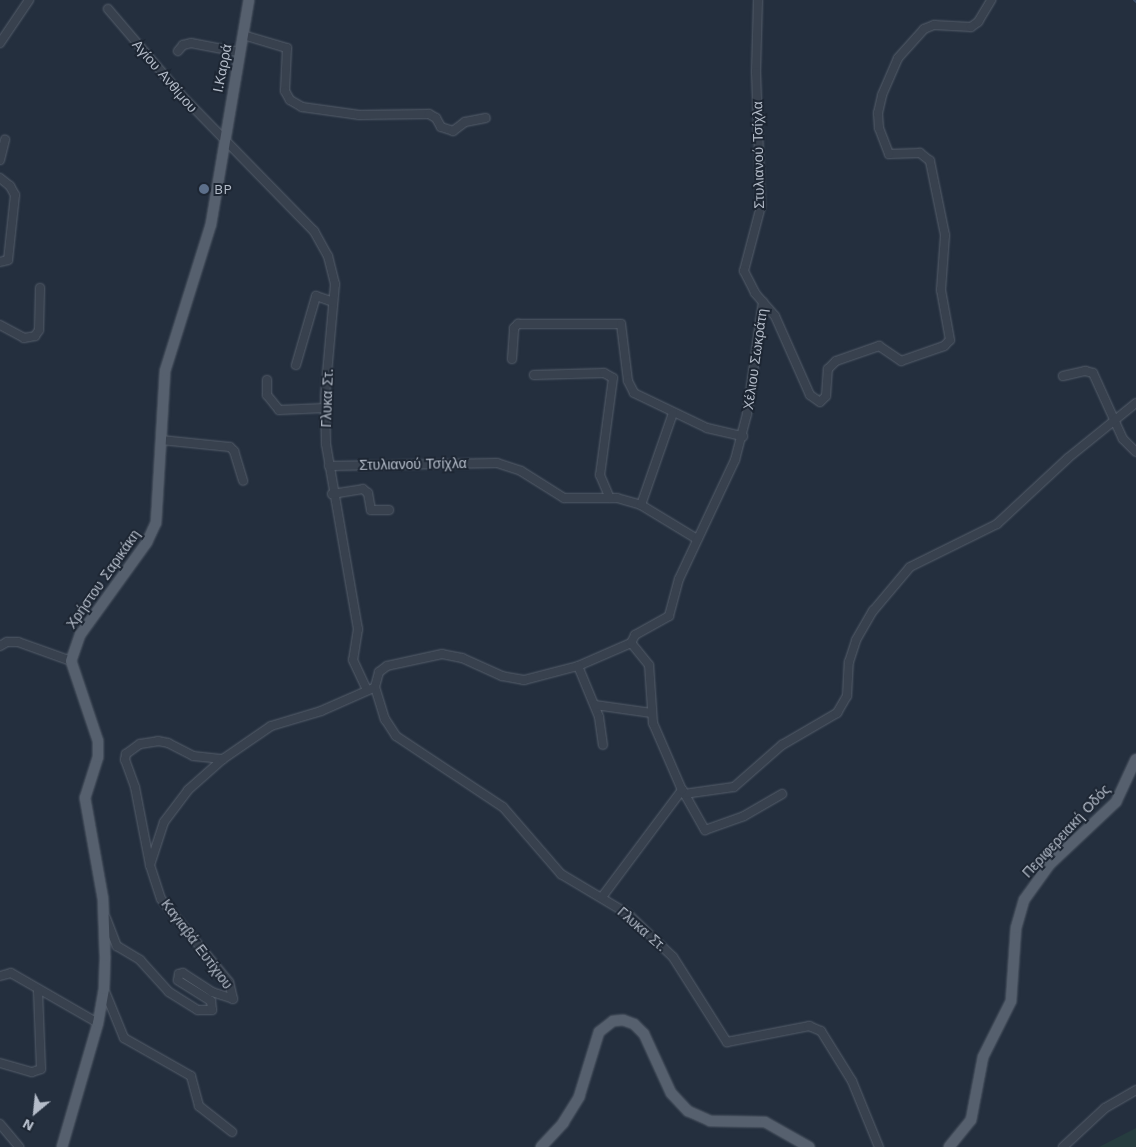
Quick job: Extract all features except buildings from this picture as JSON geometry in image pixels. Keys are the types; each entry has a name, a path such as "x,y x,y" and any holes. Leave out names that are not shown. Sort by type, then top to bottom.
{"main road":[{"name":"Ι.Καρρά","path":"224,141 248,0"},
{"name":"Χρήστου Σαρικάκη","path":"71,661 77,641 94,613 154,529 158,513 165,370 211,224 224,141"},
{"path":"62,1147 98,1023 104,989 105,917 99,863 85,798 98,757 98,741 71,661"},
{"name":"Περιφερειακή Οδός","path":"949,1147 971,1120 983,1058 1010,1001 1016,928 1024,900 1050,864 1116,802 1136,759"},
{"path":"541,1147 563,1123 579,1097 599,1032 613,1021 623,1020 634,1024 644,1034 671,1093 688,1112 710,1121 765,1122 809,1147"}],"street":[{"path":"0,43 29,0"},
{"name":"Στυλιανού Τσίχλα","path":"758,0 756,72 761,206 744,268 747,280 763,302"},
{"name":"Χέλιου Σωκράτη","path":"763,302 775,316 810,395 817,402 824,399 828,369 836,361 876,346 887,349 901,361 944,346 951,334 941,290 944,235 930,165 923,154 889,154 879,128 878,113 884,89 898,58 924,29 934,25 971,27 978,22 991,0"},
{"name":"Αγίου Ανθίμου","path":"108,8 151,61 224,141"},
{"path":"242,35 287,48 285,91 290,100 299,106 359,115 429,114 436,118 441,127 453,131 465,122 486,118"},
{"path":"178,51 191,43 238,52"},
{"path":"0,160 5,140"},
{"name":"Γλυκα Στ.","path":"224,141 317,235 332,270 333,302 325,408 329,466 332,494 358,629 353,660 367,690"},
{"path":"0,178 10,186 15,196 4,250 8,260 0,262"},
{"path":"0,325 24,338 35,336 39,330 40,288"},
{"path":"296,365 316,296 333,302"},
{"name":"Χέλιου Σωκράτη","path":"375,687 379,672 387,666 442,654 462,658 487,671 517,680 578,666 631,643 635,635 669,616 679,579 735,460 743,436 763,302"},
{"path":"512,359 514,332 518,324 621,324 631,389 673,413 711,429 743,436"},
{"path":"1063,376 1085,370 1093,373 1122,439 1136,452"},
{"path":"534,375 604,373 613,378 600,475 610,498"},
{"path":"267,380 267,395 279,410 325,408"},
{"path":"602,897 683,792 732,788 782,745 815,728 841,709 847,696 849,662 856,640 873,611 910,567 997,524 1114,420 1136,404"},
{"path":"641,505 673,413"},
{"path":"161,440 230,447 234,451 242,482"},
{"name":"Στυλιανού Τσίχλα","path":"329,466 497,463 521,471 564,498 610,498 641,505 697,539"},
{"path":"332,494 364,489 368,493 371,510 390,510"},
{"path":"0,646 6,642 18,642 71,661"},
{"path":"631,643 648,662 651,671 651,713 683,792 705,830 744,816 782,794"},
{"path":"578,666 595,705 604,745"},
{"path":"150,865 171,810 223,759 274,724 321,711 375,687"},
{"name":"Γλυκα Στ.","path":"375,687 390,730 503,807 561,874 628,914 673,957 729,1043 800,1027 813,1027 821,1031 852,1081 879,1147"},
{"path":"595,705 651,713"},
{"path":"150,865 135,787 125,760 129,750 145,742 158,741 168,742 193,756 223,759"},
{"name":"Καγιαβά Ευτίχιου","path":"105,917 117,946 140,960 169,992 198,1010 212,1010 211,1000 178,980 179,974 183,974 212,992 233,999 229,982 161,899 150,865"},
{"path":"0,976 11,973 98,1023"},
{"path":"104,989 124,1038 191,1076 199,1106 232,1132"},
{"path":"0,1063 32,1072 41,1069 38,990"},
{"path":"1063,1147 1105,1108 1136,1090"},
{"path":"0,1124 19,1147"}],"green space":[{"path":"1136,1128 1136,1147 1099,1147"}],"place":[{"name":"BP","path":"204,189"}]}
